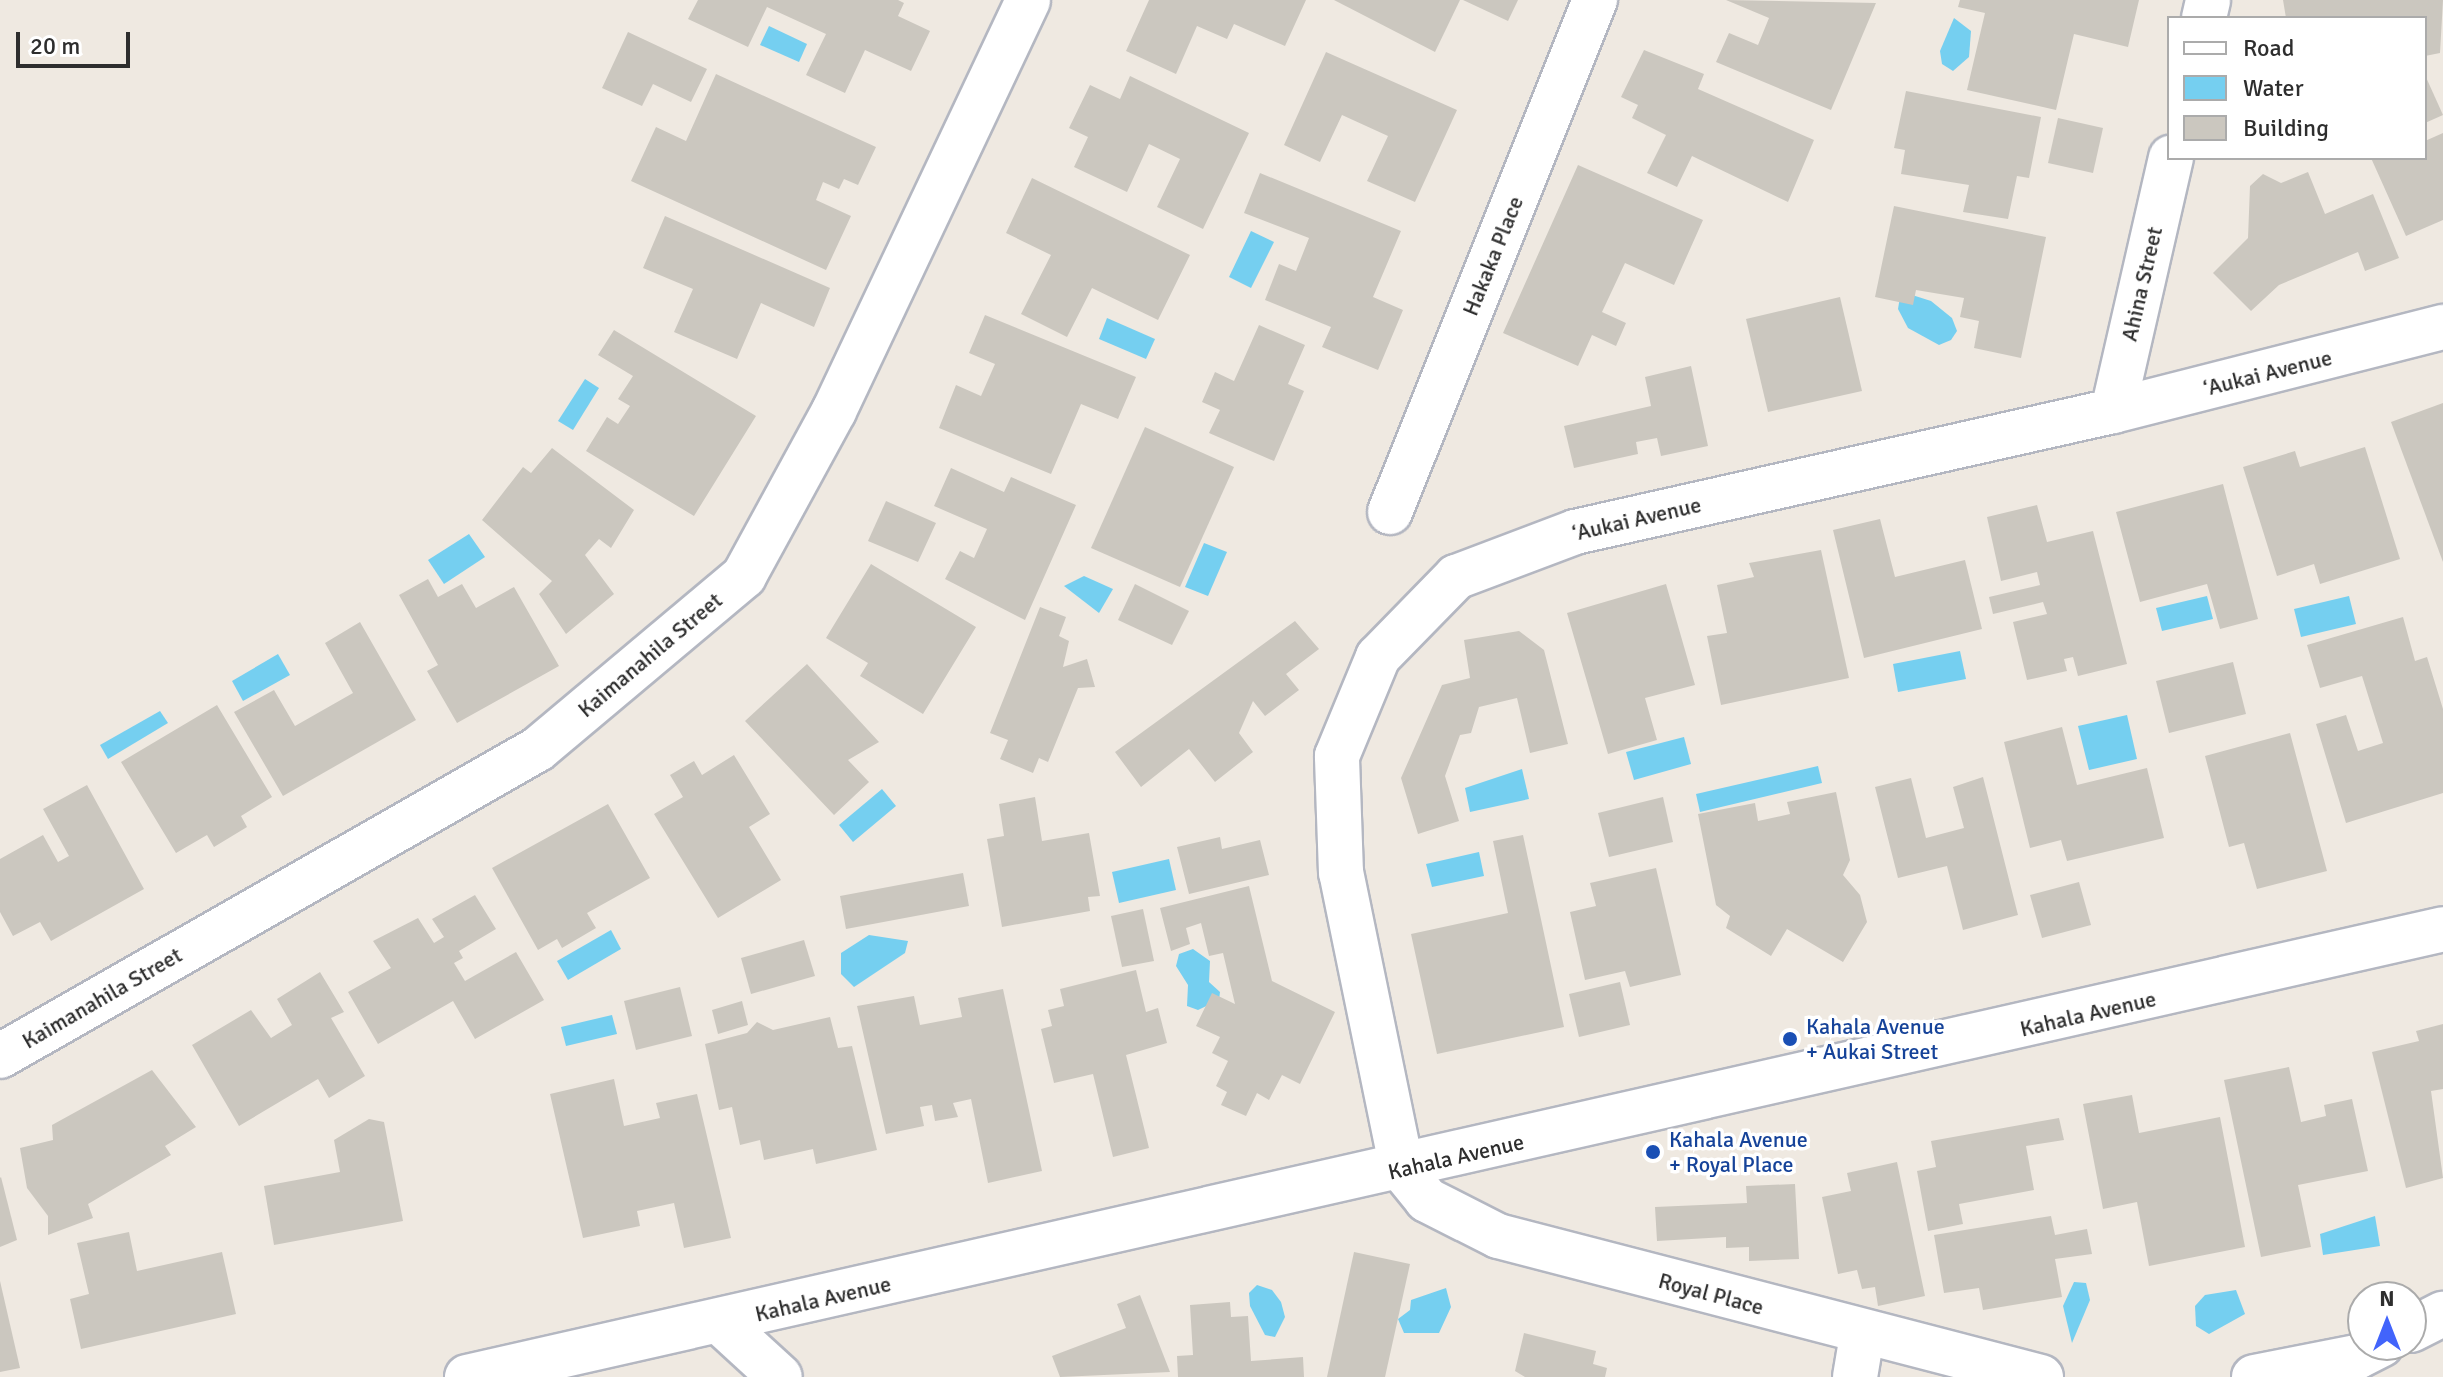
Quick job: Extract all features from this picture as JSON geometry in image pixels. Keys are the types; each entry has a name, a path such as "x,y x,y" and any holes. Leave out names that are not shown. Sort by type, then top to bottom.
{"street":[{"name":"Kaimanahila Street","path":"0,1056 538,749 744,576 834,411 1028,0"},
{"name":"Hakaka Place","path":"1390,512 1595,0"},
{"name":"Ahina Street","path":"2113,411 2171,160"},
{"name":"ʻAukai Avenue","path":"1402,1169 1341,873 1337,756 1378,657 1456,577 1575,532 2113,411 2443,327"},
{"name":"Kahala Avenue","path":"467,1377 1402,1169 2443,929"},
{"name":"Royal Place","path":"1402,1169 1427,1200 1498,1236 1859,1356 2041,1377"},
{"path":"720,1322 780,1377"},
{"path":"2254,1377 2347,1359"}],"water":[{"path":"1954,18 1971,31 1969,57 1953,71 1942,64 1940,51"},
{"path":"769,26 807,44 799,62 760,45"},
{"path":"1251,231 1274,242 1251,288 1229,277"},
{"path":"1909,294 1931,301 1952,318 1957,331 1951,340 1939,345 1908,328 1898,309 1900,297"},
{"path":"1107,318 1155,339 1146,359 1099,339"},
{"path":"585,379 599,388 573,430 558,421"},
{"path":"469,534 485,557 444,584 428,560"},
{"path":"1204,543 1227,552 1208,596 1185,587"},
{"path":"1084,576 1113,589 1099,613 1064,586"},
{"path":"2207,596 2213,619 2162,631 2156,608"},
{"path":"2349,596 2356,624 2301,637 2294,609"},
{"path":"1960,651 1966,679 1898,692 1893,664"},
{"path":"278,654 290,675 243,701 232,681"},
{"path":"160,711 168,723 108,759 100,745"},
{"path":"2127,715 2137,759 2089,770 2078,726"},
{"path":"1684,737 1691,764 1634,780 1626,752"},
{"path":"1818,766 1822,783 1700,812 1696,794"},
{"path":"1522,769 1529,799 1470,812 1465,788"},
{"path":"882,789 896,806 853,842 839,825"},
{"path":"1479,852 1484,876 1432,887 1426,864"},
{"path":"1169,859 1176,890 1119,903 1112,872"},
{"path":"611,930 621,949 568,980 557,961"},
{"path":"869,935 908,941 905,953 854,987 841,974 841,953"},
{"path":"1193,949 1210,961 1209,982 1220,992 1219,1000 1198,1010 1187,1006 1188,985 1176,966 1179,954"},
{"path":"612,1015 617,1034 566,1046 561,1027"},
{"path":"2375,1216 2380,1246 2323,1255 2320,1234"},
{"path":"2074,1282 2086,1283 2090,1300 2072,1343 2063,1306"},
{"path":"1257,1285 1272,1290 1281,1302 1285,1317 1275,1337 1265,1335 1250,1306 1249,1293"},
{"path":"1446,1288 1451,1307 1439,1333 1404,1333 1398,1319 1410,1310 1411,1300"},
{"path":"2236,1290 2245,1314 2209,1334 2196,1326 2195,1306 2205,1295"}],"building":[{"path":"698,0 898,0 904,3 898,16 930,31 911,71 865,50 845,93 806,75 826,34 767,7 748,47 688,19"},
{"path":"1149,0 1306,0 1285,46 1234,24 1227,39 1197,26 1176,74 1126,51"},
{"path":"1334,0 1460,0 1435,52"},
{"path":"1463,0 1518,0 1508,21"},
{"path":"1726,0 1876,3 1831,110 1716,62 1729,33 1758,45 1769,18"},
{"path":"1960,0 2139,0 2128,47 2074,34 2056,110 1967,90 1985,13 1958,7"},
{"path":"2283,0 2443,0 2440,53 2427,56 2427,16 2286,16"},
{"path":"628,32 707,69 691,102 653,84 642,106 602,88"},
{"path":"1644,50 1704,74 1698,89 1814,140 1788,202 1692,156 1677,187 1647,173 1666,135 1632,118 1638,105 1621,97"},
{"path":"1326,52 1457,110 1415,202 1367,181 1388,136 1342,115 1320,162 1284,145"},
{"path":"716,74 876,147 858,185 844,179 839,189 823,182 816,200 851,216 826,270 631,181 656,127 686,141"},
{"path":"1130,76 1249,133 1203,229 1157,207 1180,159 1149,144 1127,192 1074,167 1088,137 1069,128 1090,85 1120,99"},
{"path":"2427,79 2443,115 2427,122"},
{"path":"1906,91 2041,117 2029,178 2017,176 2008,219 1963,212 1969,185 1901,174 1905,150 1894,148"},
{"path":"2058,118 2103,128 2093,173 2048,163"},
{"path":"2443,133 2443,220 2406,236 2372,160 2427,160 2427,140"},
{"path":"1578,165 1703,220 1674,285 1625,263 1602,312 1626,323 1616,346 1592,335 1578,366 1503,333"},
{"path":"2308,172 2325,214 2373,194 2399,258 2365,271 2358,252 2279,285 2251,311 2213,273 2248,238 2250,186 2263,174 2281,183"},
{"path":"1260,173 1401,231 1373,297 1403,310 1378,370 1322,347 1331,327 1265,300 1279,264 1296,271 1309,238 1244,213"},
{"path":"1032,178 1190,255 1158,320 1092,288 1067,337 1021,314 1051,255 1006,233"},
{"path":"1894,206 2046,237 2021,358 1974,348 1979,321 1960,317 1964,298 1916,290 1913,305 1875,297"},
{"path":"665,216 830,288 814,327 761,303 737,359 674,332 693,289 643,268"},
{"path":"1840,297 1862,391 1768,412 1746,319"},
{"path":"985,315 1136,377 1118,419 1081,404 1051,474 939,428 956,385 981,396 995,364 969,353"},
{"path":"1259,325 1305,345 1288,384 1304,391 1274,461 1209,433 1220,410 1202,402 1215,372 1234,381"},
{"path":"614,330 756,416 694,516 586,451 607,417 618,424 630,406 618,399 633,376 598,355"},
{"path":"1691,366 1708,446 1661,456 1657,438 1636,442 1638,454 1574,468 1564,426 1651,406 1645,377"},
{"path":"2443,403 2443,562 2391,422"},
{"path":"1145,427 1234,467 1180,587 1091,548"},
{"path":"2365,447 2400,559 2320,584 2314,564 2277,576 2243,467 2295,451 2300,467"},
{"path":"552,448 634,510 611,548 599,539 585,555 614,594 566,634 539,594 552,581 482,520 523,467 531,473"},
{"path":"951,468 1004,492 1011,477 1076,505 1025,620 945,579 960,551 974,558 987,529 934,506"},
{"path":"2223,484 2258,619 2220,629 2207,584 2140,602 2116,512"},
{"path":"886,501 936,523 918,562 868,541"},
{"path":"2037,505 2047,542 2093,531 2127,664 2078,676 2073,657 2064,659 2067,671 2027,680 2013,622 2047,614 2043,602 1993,614 1989,597 2040,585 2037,572 2001,581 1987,517"},
{"path":"1880,519 1895,577 1965,560 1982,629 1864,658 1833,530"},
{"path":"1821,550 1849,678 1721,705 1707,636 1727,633 1717,585 1754,577 1749,563"},
{"path":"871,564 976,627 923,714 860,676 868,663 826,638"},
{"path":"428,579 438,597 462,584 476,608 514,587 559,666 457,723 427,671 438,665 399,595"},
{"path":"1135,584 1189,611 1172,645 1118,620"},
{"path":"1666,584 1695,685 1645,698 1657,740 1608,754 1567,613"},
{"path":"1040,607 1066,617 1059,636 1069,641 1063,667 1087,659 1095,687 1078,688 1048,762 1039,758 1033,773 1000,759 1008,740 990,733"},
{"path":"2403,617 2415,661 2427,657 2443,709 2443,793 2346,823 2316,724 2346,715 2358,751 2383,743 2362,676 2320,688 2307,645"},
{"path":"1295,621 1319,649 1286,674 1299,690 1265,716 1253,701 1239,733 1253,752 1215,782 1189,749 1141,787 1115,752"},
{"path":"360,622 416,720 283,796 234,712 274,690 295,726 353,693 325,643"},
{"path":"1519,631 1544,650 1568,744 1530,753 1517,698 1479,707 1471,733 1460,735 1445,776 1459,821 1418,834 1401,778 1442,685 1470,678 1464,640"},
{"path":"2233,662 2246,714 2169,733 2156,681"},
{"path":"807,664 879,742 848,760 869,782 834,815 745,721"},
{"path":"217,705 272,797 241,816 247,827 214,847 207,835 176,853 121,762"},
{"path":"2062,727 2077,785 2147,768 2164,838 2067,861 2061,840 2030,848 2004,742"},
{"path":"2290,733 2327,871 2257,889 2244,843 2229,847 2205,756"},
{"path":"734,755 770,814 749,827 781,880 718,918 654,814 683,797 670,775 694,761 702,775"},
{"path":"1983,777 2018,915 1963,930 1947,866 1898,878 1875,787 1911,778 1926,838 1964,828 1953,787"},
{"path":"87,785 144,889 51,941 40,922 13,936 0,912 0,859 43,835 58,862 69,856 43,809"},
{"path":"1836,792 1850,860 1843,875 1860,895 1867,922 1843,962 1787,929 1771,956 1726,928 1730,916 1716,905 1698,814 1755,803 1758,821 1790,814 1787,802"},
{"path":"1035,797 1042,841 1089,833 1100,896 1088,897 1090,911 1002,927 987,839 1004,836 999,804"},
{"path":"1663,797 1673,842 1609,857 1598,813"},
{"path":"608,804 650,878 587,913 596,928 562,948 557,939 538,950 492,868"},
{"path":"1523,835 1564,1027 1437,1054 1411,934 1508,913 1493,841"},
{"path":"1220,837 1222,849 1260,840 1269,875 1189,894 1177,847"},
{"path":"1656,868 1681,975 1630,987 1625,971 1585,980 1570,912 1596,906 1590,883"},
{"path":"963,873 969,906 846,929 840,896"},
{"path":"2079,882 2091,925 2042,938 2030,895"},
{"path":"1249,886 1272,981 1335,1012 1300,1084 1282,1075 1269,1100 1257,1093 1246,1116 1221,1105 1227,1092 1216,1086 1228,1061 1212,1053 1220,1037 1196,1026 1212,993 1235,1004 1223,953 1209,956 1201,923 1186,928 1190,944 1171,951 1160,908"},
{"path":"475,895 496,929 459,951 463,958 454,963 465,981 516,952 544,1000 475,1039 453,1001 378,1044 348,992 391,968 373,941 418,918 434,943 444,937 432,919"},
{"path":"1143,909 1154,961 1122,967 1111,916"},
{"path":"804,940 815,976 751,994 741,958"},
{"path":"1136,970 1146,1012 1158,1008 1167,1043 1126,1055 1149,1148 1113,1157 1093,1074 1054,1083 1041,1029 1052,1026 1048,1010 1064,1006 1060,989"},
{"path":"320,972 344,1012 331,1018 365,1076 329,1098 318,1079 239,1126 192,1045 251,1010 271,1038 292,1025 277,999"},
{"path":"1620,982 1630,1025 1579,1037 1569,994"},
{"path":"680,987 692,1036 636,1050 624,1001"},
{"path":"1003,989 1042,1171 988,1183 971,1099 953,1103 958,1117 935,1121 932,1105 920,1107 924,1126 886,1134 857,1006 914,996 920,1025 962,1017 958,998"},
{"path":"742,1001 748,1025 718,1034 712,1010"},
{"path":"830,1017 838,1048 852,1046 877,1150 816,1164 813,1149 764,1160 760,1140 740,1145 732,1107 719,1110 705,1044 747,1033 757,1022 773,1030"},
{"path":"2443,1024 2443,1089 2431,1091 2443,1178 2406,1188 2372,1052 2419,1041 2416,1031"},
{"path":"2289,1067 2301,1122 2326,1116 2324,1105 2352,1099 2368,1171 2298,1185 2311,1247 2261,1257 2224,1080"},
{"path":"152,1070 196,1127 165,1146 171,1155 88,1204 93,1218 48,1235 48,1216 27,1188 20,1148 53,1140 52,1125"},
{"path":"614,1079 624,1126 660,1118 656,1103 697,1094 731,1238 684,1248 674,1203 637,1211 640,1226 583,1238 550,1094"},
{"path":"2132,1095 2139,1133 2220,1117 2245,1247 2149,1266 2137,1202 2103,1209 2083,1104"},
{"path":"2059,1118 2064,1140 2026,1146 2034,1190 1959,1204 1963,1224 1928,1231 1917,1171 1936,1167 1931,1141"},
{"path":"369,1119 384,1122 403,1221 274,1245 264,1186 340,1172 334,1140"},
{"path":"1897,1162 1925,1296 1878,1306 1875,1287 1862,1289 1857,1270 1838,1274 1822,1197 1851,1191 1847,1173"},
{"path":"0,1178 17,1240 0,1247"},
{"path":"1795,1184 1799,1259 1749,1261 1749,1247 1726,1248 1726,1237 1657,1241 1655,1207 1747,1203 1746,1186"},
{"path":"2051,1216 2055,1235 2087,1229 2092,1254 2055,1259 2062,1297 1983,1310 1979,1288 1944,1293 1934,1235"},
{"path":"129,1232 137,1271 222,1252 236,1314 81,1349 70,1299 89,1294 77,1243"},
{"path":"1354,1252 1410,1264 1385,1377 1327,1377"},
{"path":"0,1281 20,1368 0,1372"},
{"path":"1140,1295 1170,1372 1060,1377 1052,1356 1126,1328 1117,1304"},
{"path":"1230,1302 1231,1317 1248,1316 1251,1361 1303,1357 1304,1377 1178,1377 1177,1356 1193,1355 1190,1305"},
{"path":"1524,1333 1596,1351 1593,1364 1607,1368 1605,1377 1525,1377 1515,1371"}],"place":[{"name":"Kahala Avenue + Aukai Street","path":"1790,1039"},
{"name":"Kahala Avenue + Royal Place","path":"1653,1152"}]}
